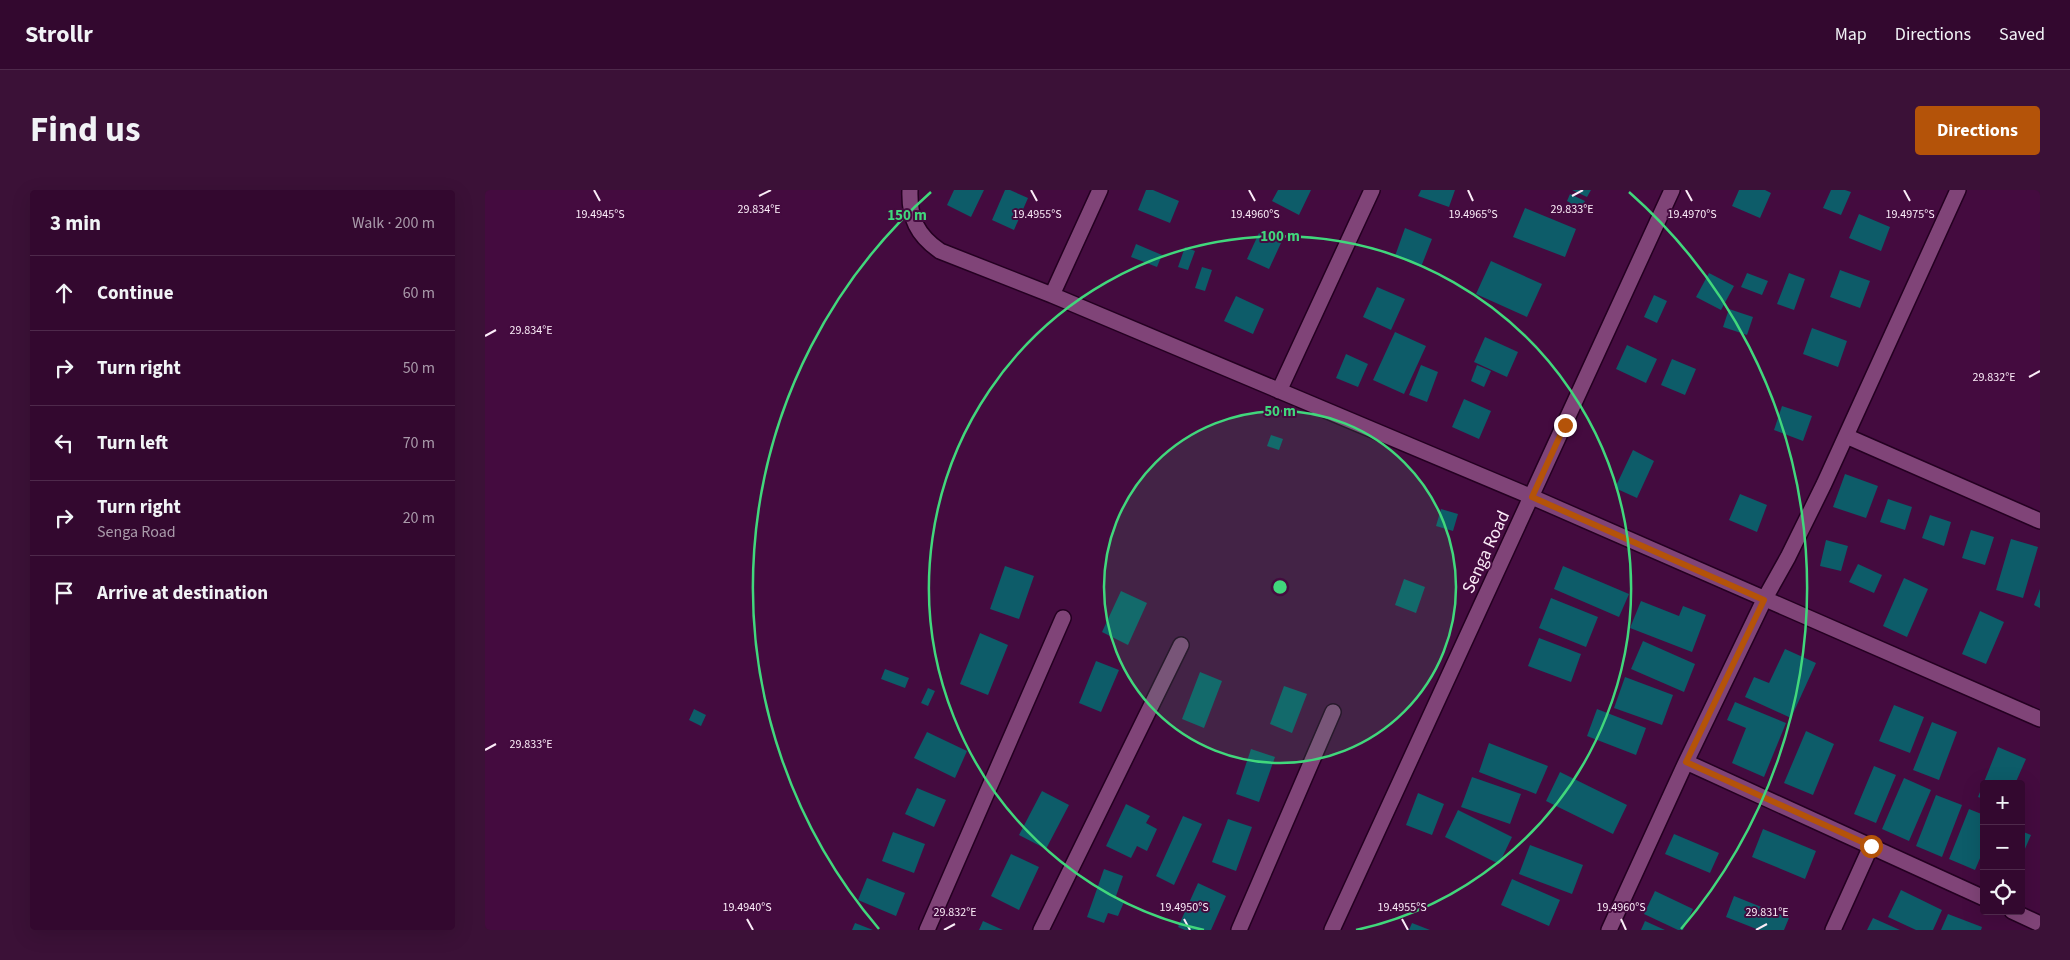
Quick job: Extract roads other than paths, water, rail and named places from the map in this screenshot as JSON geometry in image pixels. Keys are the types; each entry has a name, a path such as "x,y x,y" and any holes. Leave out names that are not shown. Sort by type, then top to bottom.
{"street":[{"path":"910,190 911,218 930,244 940,251 1052,295 1532,497 2040,719"},
{"path":"1052,295 1101,190"},
{"path":"1279,391 1372,190"},
{"name":"Senga Road","path":"1332,930 1672,190"},
{"path":"1609,930 1686,762 1846,436 1958,190"},
{"path":"1846,436 2040,521"},
{"path":"927,930 1063,618"},
{"path":"1041,930 1181,645"},
{"path":"1239,930 1333,712"},
{"path":"1686,762 1980,896"},
{"path":"1833,930 1871,846"},
{"path":"2017,915 2029,924"}]}
